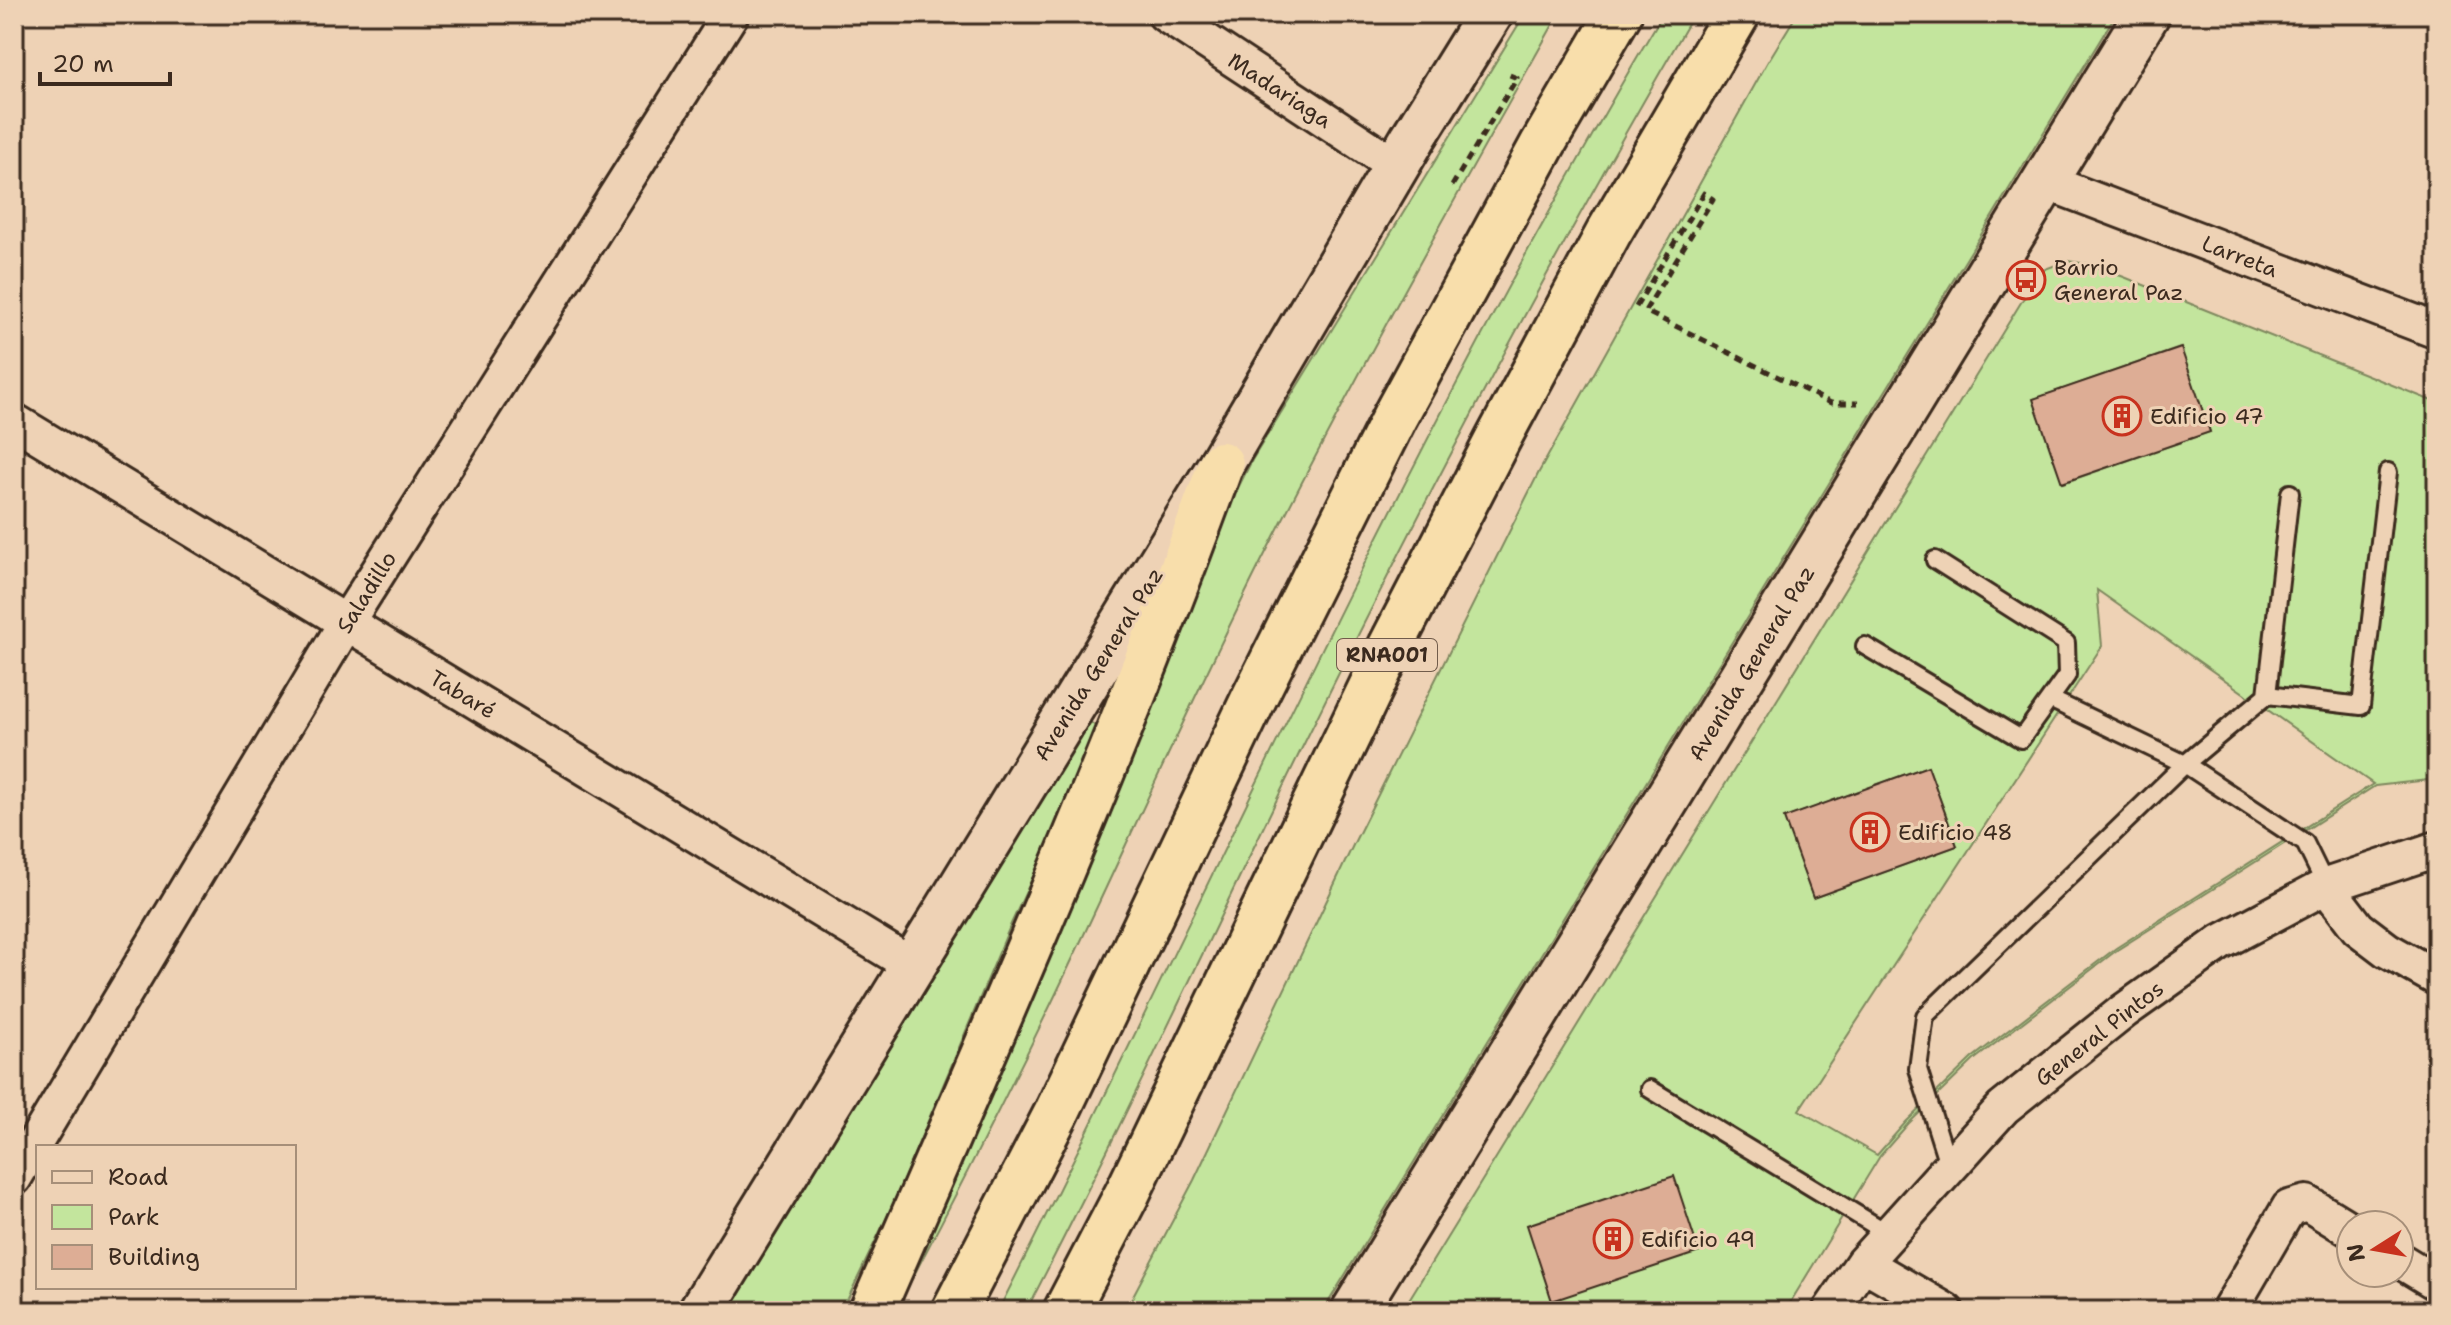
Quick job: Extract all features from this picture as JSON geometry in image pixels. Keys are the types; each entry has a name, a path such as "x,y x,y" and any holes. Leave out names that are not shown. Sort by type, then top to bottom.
{"highway":[{"path":"954,1311 1056,1114 1255,696 1395,416 1543,144 1619,14"},
{"name":"RNA001","path":"1066,1311 1127,1194 1391,646 1483,466 1609,232 1737,14"},
{"path":"872,1311 1020,967 1154,642 1221,464"}],"street":[{"name":"Saladillo","path":"14,1178 346,623 731,14"},
{"name":"Madariaga","path":"1165,14 1396,166"},
{"name":"Avenida General Paz","path":"701,1311 1221,464 1396,166 1490,14"},
{"name":"Avenida General Paz","path":"1354,1311 2147,14"},
{"name":"Larreta","path":"2044,181 2437,331"},
{"name":"Tabaré","path":"14,421 913,966"},
{"name":"General Pintos","path":"1830,1311 1863,1263 2003,1108 2124,1011 2221,942 2326,886 2437,849"},
{"path":"2326,886 2358,928 2387,950 2437,978"},
{"path":"2229,1311 2289,1208 2307,1203 2335,1220"},
{"path":"1863,1263 1946,1311"},
{"path":"2415,1270 2437,1283"}],"lane":[{"path":"2267,695 2361,706 2388,472"},
{"path":"1949,1167 1918,1069 1925,1016 2185,764 2267,695 2290,493"},
{"path":"1865,646 2021,739 2067,675 2066,643 1935,560"},
{"path":"2050,699 2185,764 2305,843 2326,886"},
{"path":"1650,1089 1889,1234"}],"path":[{"path":"1452,186 1517,78 1506,72"},
{"path":"1636,307 1704,193 1713,199 1645,311 1831,403 1863,403"}],"green space":[{"path":"1525,14 1559,14 1372,350 1265,554 1032,1043 895,1311 1227,510 1252,460"},
{"path":"1663,14 1694,14 1539,289 1391,569 1026,1311 998,1311 1393,507 1532,243"},
{"path":"1797,14 2116,14 1323,1311 1125,1311 1194,1180 1355,841 1539,472"},
{"path":"2067,261 2088,264 2437,403 2437,779 2375,786 2117,950 1975,1059 1880,1156 1785,1311 1402,1311 2028,291 2045,269","holes":["2180,348 2210,432 2063,483 2034,399","2097,590 2373,784 2116,948 1972,1058 1877,1155 1799,1110 2102,646","1928,766 1957,846 1813,898 1785,818"]},
{"path":"1090,722 1101,730 1011,924 894,1202 842,1311 729,1311"}],"building":[{"name":"Edificio 47","path":"2181,348 2210,432 2062,483 2033,399"},
{"name":"Edificio 48","path":"1928,766 1957,846 1813,898 1784,818"},
{"name":"Edificio 49","path":"1674,1176 1699,1252 1552,1301 1527,1225"}],"place":[{"name":"Barrio General Paz","path":"2026,280"},
{"name":"Edificio 47","path":"2122,416"},
{"name":"Edificio 48","path":"1870,832"},
{"name":"Edificio 49","path":"1613,1239"}]}
